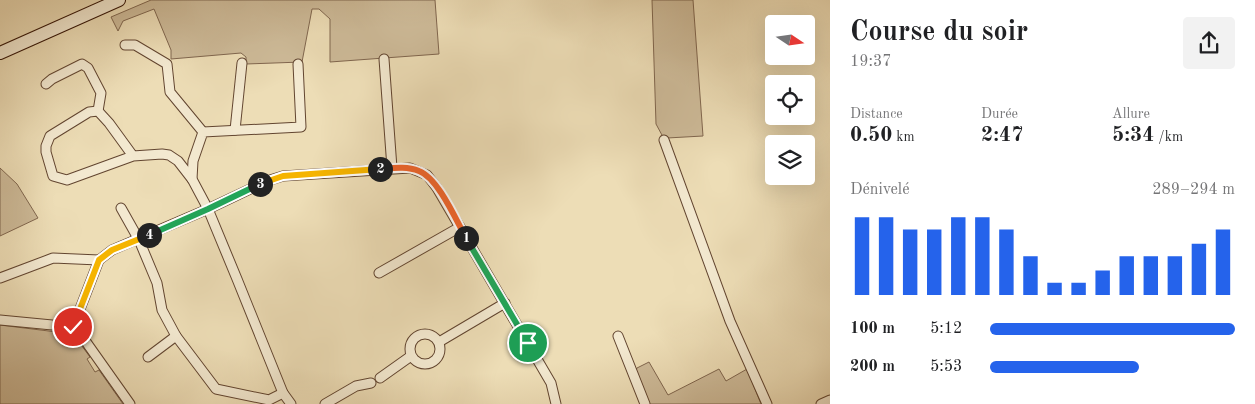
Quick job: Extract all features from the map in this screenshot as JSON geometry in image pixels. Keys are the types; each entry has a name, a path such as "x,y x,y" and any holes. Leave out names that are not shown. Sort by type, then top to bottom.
{"main road":[{"path":"0,53 119,0"},
{"path":"0,57 45,34"}],"street":[{"path":"125,45 135,45 167,64 170,92 203,132"},
{"path":"384,59 392,168"},
{"path":"235,130 242,63"},
{"path":"46,84 82,64 88,68 102,93 98,111"},
{"path":"203,132 301,127 298,64"},
{"path":"98,111 88,112 50,136 46,152 53,176 67,180 133,156 162,154 170,155 178,161 192,178 208,209 282,394 291,404"},
{"path":"98,111 133,156"},
{"path":"192,178 193,161 203,132"},
{"path":"664,140 730,321 767,404"},
{"path":"73,327 99,260 112,250 139,240 267,181 283,176 410,168 427,175 437,188 551,383 556,404"},
{"path":"121,208 139,240 157,283 162,310 176,336 216,389 269,400 282,394"},
{"path":"379,273 460,227"},
{"path":"0,278 53,258 99,260"},
{"path":"438,342 505,304"},
{"path":"0,320 73,327 84,339 130,404"},
{"path":"428,334 438,342 439,355 432,363 420,364 412,356 410,345 417,336 428,334"},
{"path":"148,357 176,336"},
{"path":"618,336 644,404"},
{"path":"380,378 412,356"},
{"path":"325,404 356,386 371,383"},
{"path":"821,404 830,400"}],"shaded area":[{"path":"151,0 435,0 439,54 330,62 330,19 319,9 312,9 302,62 246,64 246,57 241,53 171,59 171,50 154,9 123,21 118,31 111,17"},
{"path":"652,0 693,0 703,136 663,137 656,124"},
{"path":"0,168 17,184 38,218 0,236"},
{"path":"0,325 73,334 90,357 87,359 95,372 99,370 123,404 0,404"},
{"path":"649,362 668,395 719,369 726,381 747,369 761,404 648,404 635,371"}],"route":[{"path":"73,327 99,260 112,250 139,240 267,181 283,176 410,168 427,175 437,188 528,343"}]}
